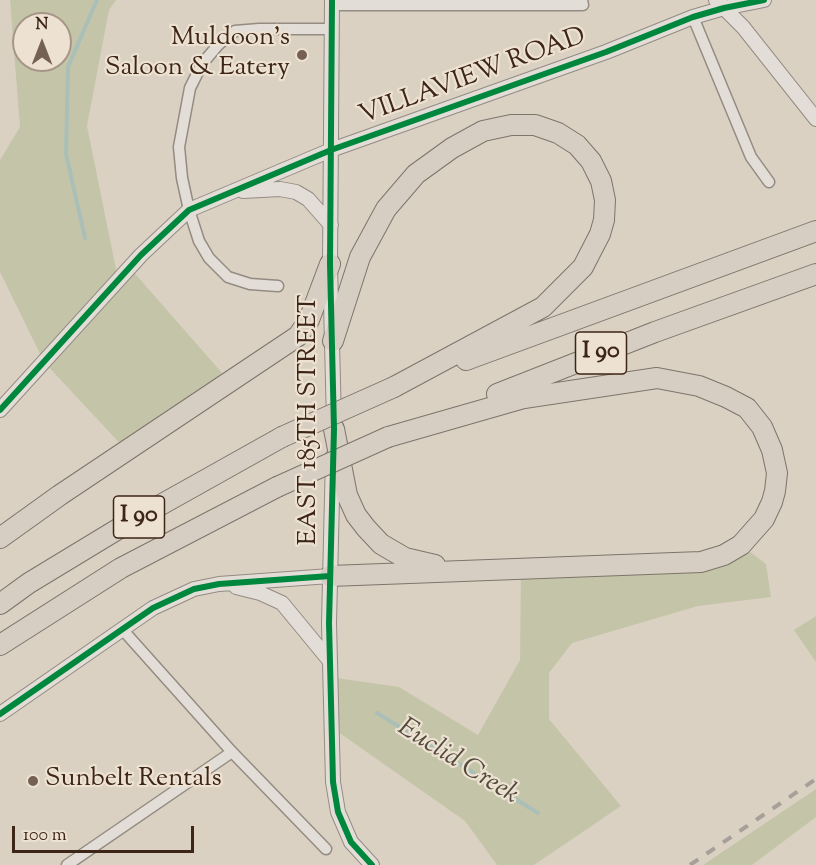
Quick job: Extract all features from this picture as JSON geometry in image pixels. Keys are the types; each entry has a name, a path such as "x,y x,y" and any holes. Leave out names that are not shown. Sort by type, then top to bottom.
{"highway":[{"path":"333,341 360,257 386,209 416,174 452,148 483,131 511,125 536,125 558,133 577,145 591,161 601,181 605,200 604,220 600,234 583,267 543,307 394,387"},
{"name":"I 90","path":"0,604 29,583 123,526 237,460 282,437 394,387 816,231"},
{"path":"0,538 60,495 298,336 309,320 330,264"},
{"name":"I 90","path":"0,645 121,568 277,487 388,437 655,332 816,274"},
{"path":"330,576 701,562 724,555 741,545 754,532 772,502 777,473 772,450 762,427 747,408 699,386 657,378 524,398 388,437"},
{"path":"334,429 347,495 366,528 381,544 405,558 461,570"}],"street":[{"name":"VILLAVIEW ROAD","path":"0,410 141,255 189,210 331,150 606,52 720,4 764,0"},
{"path":"331,3 582,3"},
{"name":"EAST 185TH STREET","path":"331,3 330,264 334,429 329,660 333,782 338,812 351,842 372,865"},
{"path":"720,4 743,27 816,119"},
{"path":"693,17 751,157 769,182"},
{"path":"278,286 250,284 228,277 209,258 199,241 182,178 179,147 190,88 202,64 218,45 235,31 332,29"},
{"path":"232,191 280,189 296,192 308,199 331,225"},
{"path":"0,714 153,608 172,598 194,589 219,584 330,576"},
{"path":"219,584 246,588 282,603 329,660"},
{"path":"122,629 232,752 326,849"},
{"path":"67,865 232,752"}],"green space":[{"path":"10,0 116,0 109,10 87,126 118,279 130,268 230,382 127,451 44,362 0,272 0,160 20,127 16,72 72,72 72,12 12,12 12,25"},
{"path":"741,545 766,564 771,597 698,606 572,643 549,673 549,719 621,806 534,865 497,865 465,821 331,727 330,677 399,687 478,735 520,660 521,568 637,565"},
{"path":"816,616 816,662 794,630"},
{"path":"816,789 816,817 752,865 703,865"}],"waterway":[{"name":"Euclid Creek","path":"85,238 66,154 68,67 97,0"},
{"name":"Euclid Creek","path":"377,713 538,813"}],"railway":[{"path":"690,865 816,779"}],"cycle path":[{"path":"332,0 330,264 334,429 329,623 333,782 338,812 351,842 372,865"},
{"path":"0,410 141,255 189,210 331,150 606,52 693,17 764,0"},
{"path":"0,714 153,608 194,589 219,584 330,576"}],"place":[{"name":"Muldoon's Saloon & Eatery","path":"302,55"},
{"name":"Sunbelt Rentals","path":"33,781"}]}
